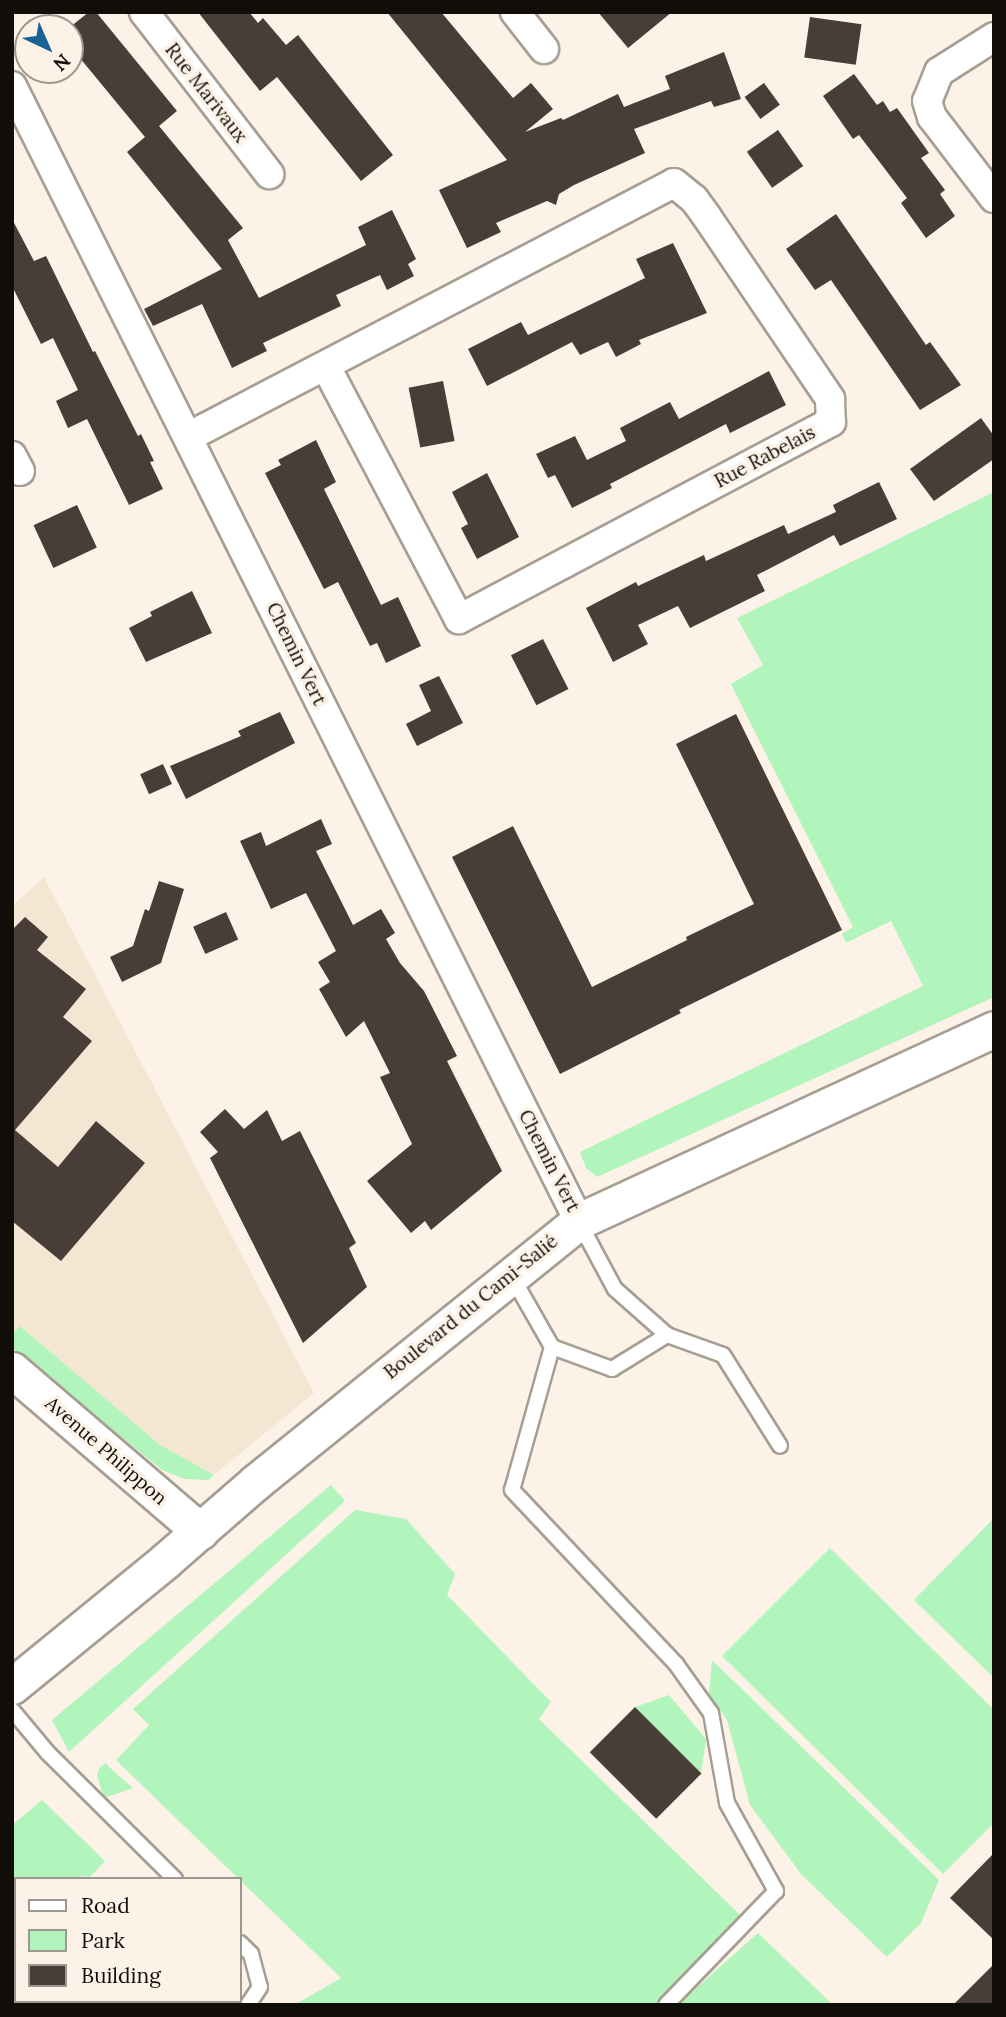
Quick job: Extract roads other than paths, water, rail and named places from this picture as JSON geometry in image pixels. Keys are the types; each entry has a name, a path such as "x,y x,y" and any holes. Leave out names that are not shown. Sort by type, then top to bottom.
{"street":[{"name":"Rue Marivaux","path":"144,12 269,174"},
{"path":"515,12 544,48"},
{"path":"994,37 939,72 927,101 932,117 994,198"},
{"name":"Chemin Vert","path":"16,105 188,437 579,1222"},
{"name":"Rue Rabelais","path":"188,437 674,183 694,199 830,399 831,422 458,619 326,367"},
{"name":"Boulevard du Cami-Salié","path":"12,1686 510,1274 579,1222 994,1029"},
{"name":"Avenue Philippon","path":"12,1370 200,1531"}],"lane":[{"path":"579,1222 615,1289 667,1335 723,1355 780,1446"},
{"path":"510,1274 552,1348 612,1370 667,1335"},
{"path":"552,1348 512,1490 676,1664 710,1713 727,1803 776,1891 666,2005"},
{"path":"12,1710 53,1758 173,1877"},
{"path":"242,1945 251,1954 260,1987 248,2005"}]}
